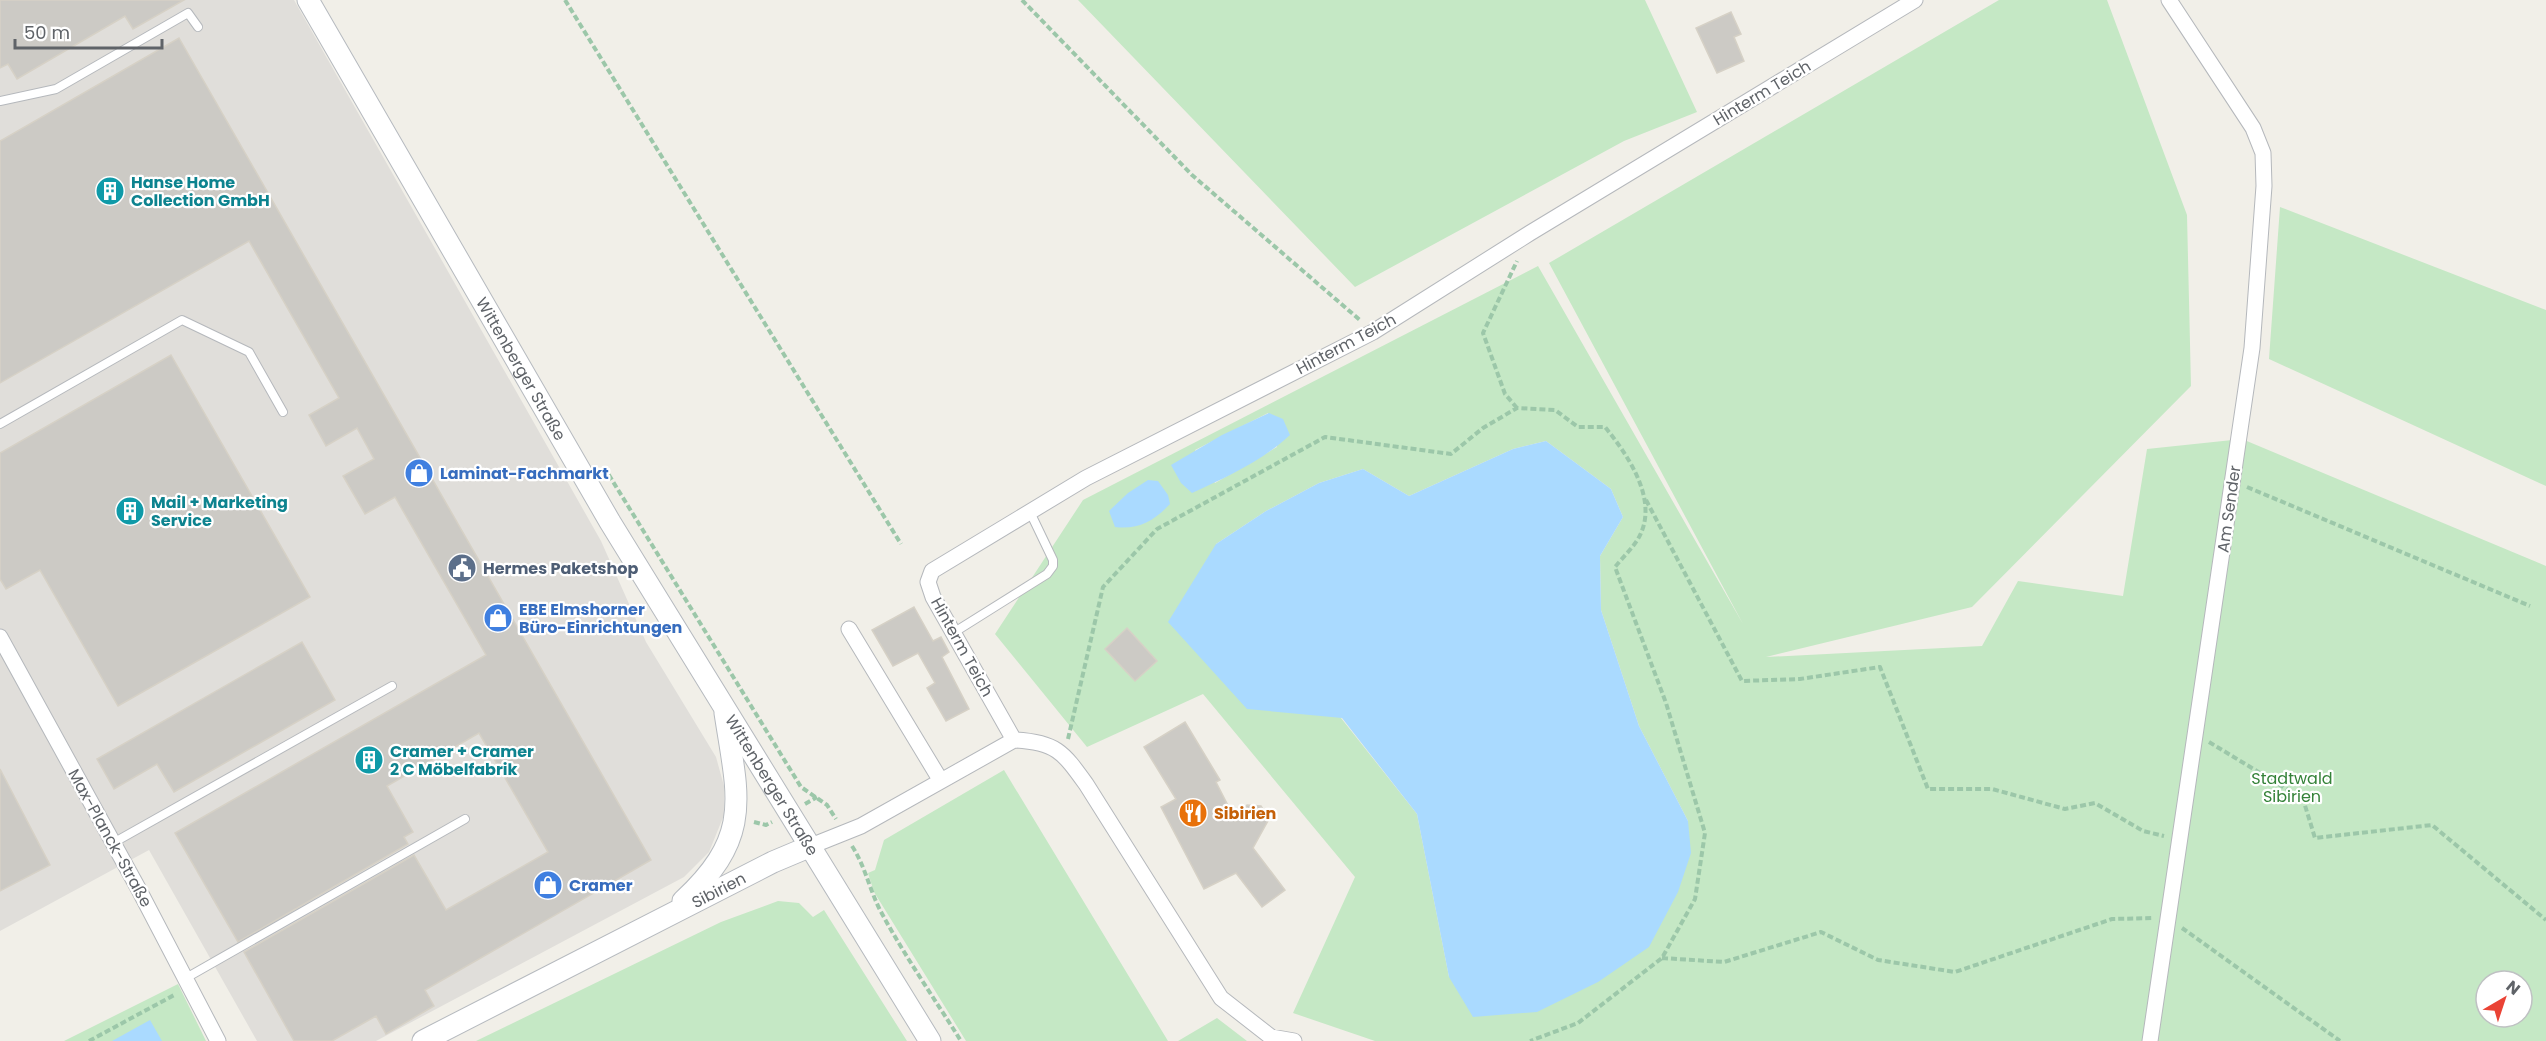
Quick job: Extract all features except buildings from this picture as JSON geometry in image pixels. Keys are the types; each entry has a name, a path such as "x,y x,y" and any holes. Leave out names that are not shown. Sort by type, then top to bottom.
{"main road":[{"name":"Wittenberger Straße","path":"308,0 610,522 930,1041"},
{"path":"668,915 697,888 722,858 737,818 737,791 724,704"},
{"name":"Sibirien","path":"423,1041 668,915 811,846"}],"street":[{"name":"Hinterm Teich","path":"1014,740 933,597 928,582 932,571 1086,478 1373,332 1530,233 1915,0"},
{"name":"Am Sender","path":"2150,1041 2252,348 2264,186 2263,153 2239,103 2169,0"},
{"path":"849,629 941,781"},
{"name":"Max-Planck-Straße","path":"0,637 218,1041"},
{"path":"1014,740 1039,741 1064,754 1086,784 1221,998 1271,1037 1294,1041"},
{"name":"Sibirien","path":"811,846 844,833 1014,740"}],"lane":[{"path":"0,101 56,89 188,13 198,27"},
{"path":"0,424 182,320 249,352 283,412"},
{"path":"953,633 1047,574 1053,566 1053,560 1030,512"},
{"path":"113,843 392,686"},
{"path":"188,982 465,819"}],"path":[{"path":"566,0 901,544"},
{"path":"1022,0 1192,175 1373,332"},
{"path":"1517,408 1505,394 1483,333 1530,233"},
{"path":"1064,754 1103,587 1156,529 1325,437 1451,454 1483,428 1517,408 1555,410 1578,427 1605,427 1624,451 1646,500 1742,681 1800,679 1881,667 1928,789 1992,789 2065,809 2095,803 2143,831 2180,840"},
{"path":"602,464 801,787 827,805 862,862 866,881 881,912 961,1041"},
{"path":"2233,481 2530,606"},
{"path":"1530,1041 1578,1023 1662,958 1695,898 1705,833 1666,703 1615,567 1641,533 1646,500"},
{"path":"2196,734 2302,799 2315,838 2432,825 2546,920"},
{"path":"744,819 766,825 773,822"},
{"path":"1662,958 1724,962 1821,932 1878,960 1955,972 2112,918 2168,918 2340,1041"},
{"path":"89,1041 188,982"}],"shaded area":[{"path":"0,0 294,0 601,541 646,642 716,757 724,786 724,815 709,852 684,877 376,1041 257,1041 149,850 0,931"}],"green space":[{"path":"1078,0 1645,0 1697,112 1624,141 1355,287"},
{"name":"Stadtwald Sibirien","path":"1999,0 2107,0 2187,215 2191,386 1972,607 1766,657 1982,646 2018,581 2123,596 2147,449 2242,439 2546,566 2546,1041 1375,1041 1293,1013 1355,877 1203,694 1087,747 995,634 1083,500 1538,266 1743,624 1549,263","holes":["1268,413 1277,447 1215,483 1195,450","1546,441 1611,489 1623,517 1600,556 1601,610 1639,726 1688,821 1449,977 1417,814 1341,718 1216,544 1266,511 1319,483 1363,469 1409,496 1513,449"]},
{"path":"2280,207 2546,310 2546,486 2269,359"},
{"path":"1004,770 1168,1041 966,1041 874,892 868,873 875,870 884,840"},
{"path":"778,901 799,903 813,917 824,910 907,1041 476,1041 721,922"},
{"path":"178,984 206,1041 64,1041"},
{"path":"1217,1018 1247,1041 1178,1041"}],"water":[{"path":"1269,413 1283,419 1290,435 1268,453 1244,468 1192,493 1181,483 1171,465 1222,435"},
{"path":"1546,441 1611,489 1623,517 1600,556 1601,610 1639,726 1688,821 1691,853 1678,892 1649,947 1598,982 1537,1012 1473,1017 1449,977 1417,814 1342,718 1247,709 1168,622 1216,544 1266,511 1319,483 1363,469 1409,496 1513,449"},
{"path":"1148,480 1158,481 1168,495 1170,504 1158,515 1138,526 1115,527 1109,511 1128,493"},
{"path":"150,1020 162,1041 112,1041"}],"place":[{"name":"Hanse Home Collection GmbH","path":"110,191"},
{"name":"Laminat-Fachmarkt","path":"419,473"},
{"name":"Mail + Marketing Service","path":"130,511"},
{"name":"Hermes Paketshop","path":"462,568"},
{"name":"EBE Elmshorner Büro-Einrichtungen","path":"498,618"},
{"name":"Cramer + Cramer 2 C Möbelfabrik","path":"369,760"},
{"name":"Sibirien","path":"1193,813"},
{"name":"Cramer","path":"548,885"}]}
